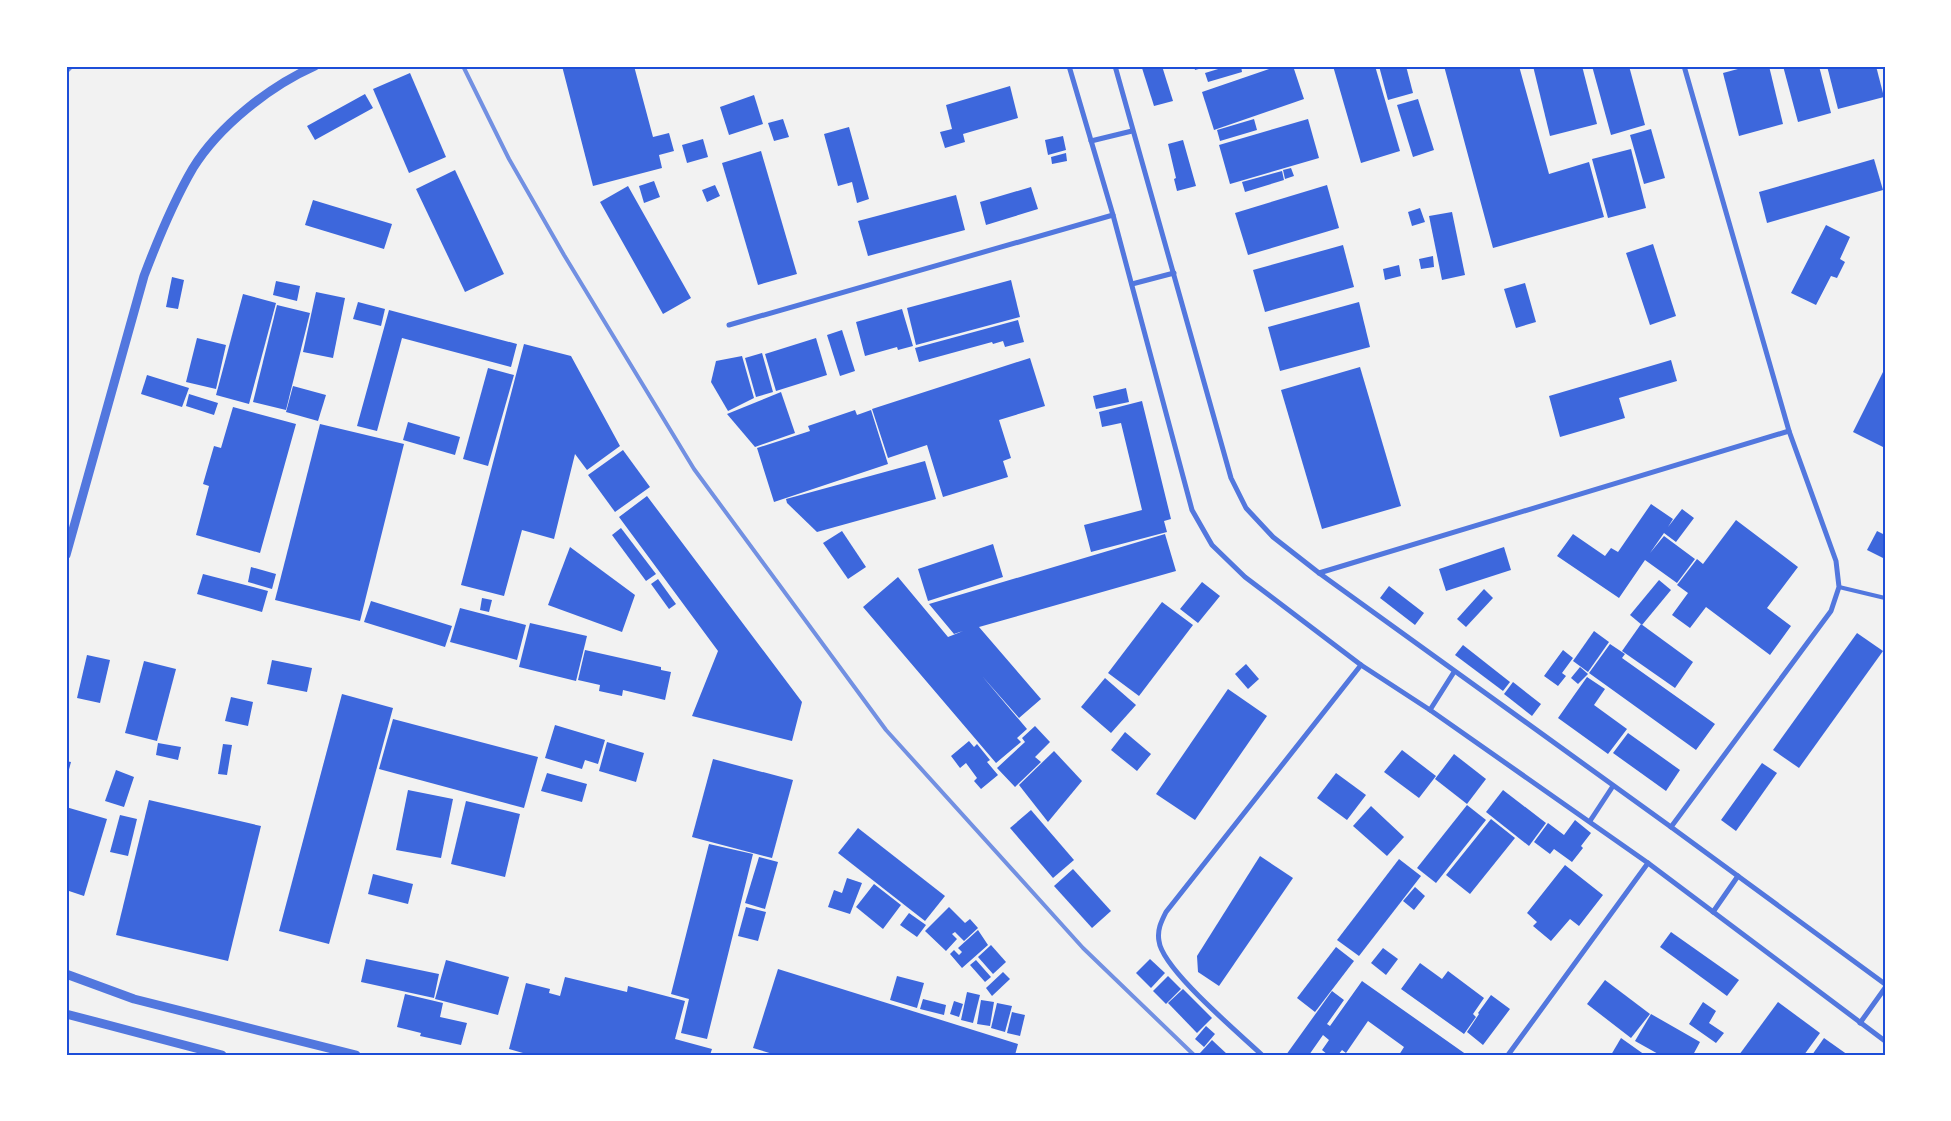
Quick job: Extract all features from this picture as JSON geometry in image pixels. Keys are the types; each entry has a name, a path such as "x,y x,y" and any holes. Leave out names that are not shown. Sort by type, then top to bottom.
{"street":[{"path":"66,555 144,276 158,238 172,208 194,167 223,132 259,99 315,66"},
{"path":"1069,66 1113,215 1192,510 1212,545 1245,577 1361,665 1430,710 1590,821 1885,1041"},
{"path":"1115,66 1231,478 1246,508 1273,537 1319,574 1671,827 1885,984"},
{"path":"1671,827 1831,611 1839,587 1836,561 1789,431 1684,66"},
{"path":"1091,141 1132,131"},
{"path":"729,325 1113,215"},
{"path":"1132,284 1174,273"},
{"path":"1319,574 1789,431"},
{"path":"1262,1055 1190,987 1164,956 1159,943 1158,929 1166,912 1361,665"},
{"path":"1430,710 1454,672"},
{"path":"1590,821 1613,786"},
{"path":"1508,1055 1648,863"},
{"path":"1713,912 1738,876"},
{"path":"66,974 134,998 356,1055"},
{"path":"1860,1023 1885,988"},
{"path":"66,1014 222,1055"}],"lane":[{"path":"1839,587 1885,598"}],"building":[{"path":"562,66 634,66 653,137 669,133 674,151 659,155 662,168 593,186"},
{"path":"1162,66 1173,101 1154,106 1142,68"},
{"path":"1194,66 1206,66 1206,67 1195,70"},
{"path":"1228,66 1241,66 1242,72 1208,82 1205,73"},
{"path":"1278,66 1293,66 1304,99 1214,130 1202,92"},
{"path":"1333,66 1375,66 1400,151 1361,163"},
{"path":"1379,66 1406,66 1413,93 1388,100"},
{"path":"1444,66 1519,66 1549,174 1589,162 1604,217 1493,248"},
{"path":"1533,66 1582,66 1597,124 1550,136"},
{"path":"1592,66 1629,66 1645,125 1611,135"},
{"path":"1749,66 1769,66 1783,124 1739,136 1723,73"},
{"path":"1783,66 1819,66 1831,113 1798,122"},
{"path":"1827,66 1876,66 1884,97 1838,109"},
{"path":"410,73 446,157 409,173 373,89"},
{"path":"1010,86 1018,118 963,134 965,142 945,148 940,132 952,129 946,105"},
{"path":"365,94 373,108 315,140 307,126"},
{"path":"754,95 763,124 729,135 720,107"},
{"path":"1418,99 1434,150 1413,157 1397,105"},
{"path":"783,119 789,137 774,141 768,123"},
{"path":"1254,119 1257,130 1220,141 1217,130"},
{"path":"1308,119 1319,158 1230,184 1219,145"},
{"path":"849,127 869,199 857,203 852,182 838,186 824,134"},
{"path":"1651,129 1665,178 1644,184 1630,135"},
{"path":"1063,136 1066,150 1048,155 1045,140"},
{"path":"703,139 708,157 687,163 682,145"},
{"path":"1183,140 1196,186 1177,191 1168,144"},
{"path":"1631,149 1646,208 1608,218 1592,159"},
{"path":"761,151 797,274 758,285 722,163"},
{"path":"1066,153 1067,161 1052,164 1051,157"},
{"path":"1874,159 1883,190 1767,223 1759,192"},
{"path":"1291,168 1294,176 1285,179 1283,170"},
{"path":"455,170 504,274 465,292 416,189"},
{"path":"1282,171 1284,180 1245,192 1242,182"},
{"path":"654,181 660,197 644,203 639,186"},
{"path":"715,185 720,196 707,202 702,190"},
{"path":"1327,185 1339,228 1248,255 1235,213"},
{"path":"628,186 691,298 663,314 600,202"},
{"path":"1031,187 1038,209 986,225 980,202"},
{"path":"956,195 965,230 868,256 858,221"},
{"path":"313,200 392,224 384,249 305,225"},
{"path":"1420,208 1425,222 1412,226 1408,212"},
{"path":"1452,212 1465,275 1442,280 1429,216"},
{"path":"1826,225 1850,237 1840,259 1845,262 1837,278 1831,276 1816,305 1791,293"},
{"path":"1653,244 1676,316 1650,325 1626,253"},
{"path":"1343,245 1354,287 1265,312 1253,270"},
{"path":"1433,256 1434,267 1421,269 1419,259"},
{"path":"1399,265 1401,276 1385,280 1383,269"},
{"path":"172,277 184,280 178,309 166,307"},
{"path":"1011,280 1020,317 916,345 907,308"},
{"path":"276,281 300,286 297,301 273,295"},
{"path":"1525,283 1536,322 1516,328 1504,289"},
{"path":"316,292 345,298 333,358 303,352"},
{"path":"243,294 276,303 249,404 216,395"},
{"path":"358,302 385,309 381,326 353,319"},
{"path":"1359,302 1370,347 1280,371 1268,327"},
{"path":"277,305 310,313 286,410 253,402"},
{"path":"902,309 913,346 898,350 897,347 865,356 856,322"},
{"path":"389,310 517,344 511,367 402,338 377,431 357,426"},
{"path":"1018,320 1024,342 1005,347 1003,341 993,344 992,342 919,362 915,348"},
{"path":"842,330 855,371 840,376 827,335"},
{"path":"197,338 226,345 216,389 186,382"},
{"path":"816,338 827,375 776,391 765,354"},
{"path":"524,344 571,356 620,446 587,470 575,454 554,539 522,530 504,596 461,585"},
{"path":"762,353 773,392 756,397 745,358"},
{"path":"742,356 754,398 728,411 711,382 716,361"},
{"path":"1030,358 1045,406 999,420 1011,458 1003,461 1008,477 943,497 927,445 888,458 872,409"},
{"path":"1671,360 1677,381 1619,398 1625,418 1560,437 1549,396"},
{"path":"1360,367 1401,506 1322,529 1281,390"},
{"path":"488,368 514,375 488,466 463,459"},
{"path":"1885,368 1885,448 1853,432"},
{"path":"147,375 189,388 182,407 141,394"},
{"path":"293,386 326,395 318,421 286,412"},
{"path":"1126,388 1129,402 1096,409 1093,396"},
{"path":"781,392 795,433 755,447 727,414"},
{"path":"189,394 218,403 214,415 186,406"},
{"path":"1142,401 1171,519 1164,521 1167,532 1091,552 1084,525 1142,510 1121,423 1102,427 1099,412"},
{"path":"233,407 296,424 260,553 196,535 209,486 203,484 214,446 221,448"},
{"path":"855,410 857,415 871,410 888,464 774,502 757,448 810,431 808,426"},
{"path":"408,422 460,437 455,455 403,440"},
{"path":"320,424 404,444 360,621 275,600"},
{"path":"623,450 650,487 615,512 588,475"},
{"path":"925,461 936,499 817,532 787,503 786,499"},
{"path":"647,496 802,702 792,741 692,716 718,651 619,517"},
{"path":"1651,504 1673,519 1668,527 1682,509 1694,518 1676,542 1664,533 1650,553 1664,536 1695,559 1677,583 1645,560 1619,598 1557,556 1573,534 1605,556 1611,548 1618,552"},
{"path":"1736,520 1798,567 1767,608 1791,626 1770,655 1706,607 1690,628 1672,615 1688,593 1677,585 1697,559 1703,564"},
{"path":"621,528 656,574 646,581 612,535"},
{"path":"842,531 866,567 848,579 823,543"},
{"path":"1877,531 1885,535 1885,559 1867,550"},
{"path":"1165,534 1176,571 979,627 1041,699 1019,718 982,676 1027,729 1017,738 1021,742 996,763 863,607 898,577 948,637 963,631 954,634 929,604"},
{"path":"993,544 1003,577 928,601 918,569"},
{"path":"570,547 635,595 622,632 548,605"},
{"path":"1504,547 1511,570 1446,591 1439,569"},
{"path":"251,567 276,574 272,589 248,582"},
{"path":"203,574 268,591 262,612 197,594"},
{"path":"658,579 676,604 669,609 651,584"},
{"path":"1659,580 1671,590 1642,625 1630,615"},
{"path":"1202,582 1220,596 1198,623 1180,609"},
{"path":"1389,586 1424,613 1415,625 1380,598"},
{"path":"1484,589 1493,598 1466,627 1457,619"},
{"path":"482,598 492,600 489,612 480,610"},
{"path":"371,601 452,626 445,647 364,622"},
{"path":"1162,602 1193,625 1139,696 1108,673"},
{"path":"460,608 526,625 517,660 450,642"},
{"path":"530,623 587,636 576,681 519,667"},
{"path":"1641,624 1693,662 1675,688 1622,651"},
{"path":"1594,631 1609,642 1588,672 1573,661"},
{"path":"1857,633 1883,651 1799,768 1773,750"},
{"path":"1610,644 1625,654 1622,658 1715,724 1696,750 1589,673"},
{"path":"1463,645 1510,682 1503,691 1455,655"},
{"path":"585,650 661,667 661,670 671,672 665,700 623,690 622,696 599,691 600,685 578,680"},
{"path":"1563,650 1573,658 1562,673 1566,676 1558,686 1544,676"},
{"path":"87,655 110,660 100,703 77,698"},
{"path":"272,660 312,668 307,692 267,684"},
{"path":"144,661 176,669 157,741 125,733"},
{"path":"1246,664 1259,679 1248,689 1235,674"},
{"path":"1580,667 1588,674 1578,684 1571,678"},
{"path":"1587,677 1605,689 1594,705 1627,729 1608,754 1558,718"},
{"path":"1105,678 1136,705 1111,733 1081,707"},
{"path":"1513,682 1541,704 1532,716 1504,694"},
{"path":"1228,689 1267,716 1195,820 1156,794"},
{"path":"342,694 393,708 329,944 279,931"},
{"path":"231,697 253,702 248,726 225,721"},
{"path":"393,719 538,757 524,808 379,769"},
{"path":"555,725 605,740 598,764 585,760 582,769 545,758"},
{"path":"1035,726 1050,742 1035,757 1041,762 1015,787 997,768 1025,742 1022,738"},
{"path":"1125,732 1151,754 1137,771 1111,750"},
{"path":"1628,733 1680,770 1666,791 1613,753"},
{"path":"969,741 974,747 977,744 990,760 987,762 998,775 981,789 974,781 977,778 966,763 960,768 951,756"},
{"path":"607,742 644,753 636,782 599,771"},
{"path":"158,743 181,747 178,760 156,755"},
{"path":"223,744 232,745 227,775 218,774"},
{"path":"1402,750 1436,776 1419,798 1384,772"},
{"path":"1054,751 1082,781 1048,822 1019,785"},
{"path":"1454,754 1486,779 1467,804 1435,779"},
{"path":"713,759 793,780 772,858 692,837"},
{"path":"66,761 71,762 67,777 66,776"},
{"path":"1762,763 1777,773 1736,831 1721,820"},
{"path":"116,770 134,777 124,807 105,801"},
{"path":"547,773 587,784 582,802 541,791"},
{"path":"1336,773 1366,795 1347,820 1317,798"},
{"path":"408,790 453,799 441,858 396,850"},
{"path":"1503,790 1546,823 1529,846 1486,812"},
{"path":"149,800 261,826 228,961 116,935"},
{"path":"466,801 520,814 505,877 451,864"},
{"path":"1467,805 1486,820 1436,883 1417,868"},
{"path":"1371,806 1404,837 1387,856 1353,826"},
{"path":"66,807 107,819 84,896 66,890"},
{"path":"1031,810 1074,860 1053,878 1010,828"},
{"path":"120,815 137,819 128,856 110,852"},
{"path":"1491,819 1515,838 1470,894 1446,875"},
{"path":"1575,820 1591,833 1581,846 1583,848 1572,862 1554,849 1550,854 1534,842 1548,823 1564,835"},
{"path":"858,828 945,896 925,921 838,853"},
{"path":"709,844 753,854 707,1039 681,1033 689,999 671,994"},
{"path":"1260,856 1293,878 1219,986 1198,972 1197,956"},
{"path":"759,857 778,862 765,909 745,903"},
{"path":"1399,859 1421,876 1359,956 1337,940"},
{"path":"1565,865 1603,895 1579,926 1570,919 1551,941 1533,926 1537,922 1527,913"},
{"path":"1073,869 1111,911 1092,928 1054,886"},
{"path":"373,874 413,884 408,904 368,894"},
{"path":"847,878 862,883 850,914 828,907 834,890 842,893"},
{"path":"874,884 901,905 883,929 856,907"},
{"path":"1415,887 1425,896 1414,910 1403,901"},
{"path":"746,907 766,912 758,941 738,936"},
{"path":"949,907 965,923 970,919 978,928 964,941 955,932 952,934 957,939 946,951 925,931"},
{"path":"909,913 926,925 917,937 900,925"},
{"path":"978,930 988,945 962,968 950,954 954,950 959,955 962,952 958,948"},
{"path":"1671,932 1739,980 1727,996 1660,947"},
{"path":"991,945 1006,962 993,974 978,957"},
{"path":"1336,947 1354,961 1315,1012 1297,998"},
{"path":"1383,948 1398,959 1386,975 1371,963"},
{"path":"366,959 439,974 434,998 361,982"},
{"path":"1150,959 1165,973 1151,988 1136,973"},
{"path":"446,960 509,977 498,1015 435,999"},
{"path":"976,960 991,977 985,982 970,965"},
{"path":"1420,963 1442,979 1448,971 1484,998 1473,1014 1476,1017 1464,1034 1401,989"},
{"path":"778,969 1018,1044 1015,1055 776,1055 753,1048"},
{"path":"1003,972 1010,979 992,996 986,988"},
{"path":"897,976 924,983 917,1008 890,1000"},
{"path":"1168,976 1181,989 1166,1004 1153,991"},
{"path":"565,977 627,992 628,986 685,1001 675,1039 712,1049 710,1055 530,1055 509,1049 526,983 550,989 549,993 560,996"},
{"path":"1605,980 1650,1014 1631,1038 1587,1004"},
{"path":"1362,981 1467,1055 1399,1055 1404,1047 1368,1021 1346,1053 1342,1050 1338,1055 1328,1055 1322,1050 1329,1040 1323,1035 1309,1055 1286,1055 1332,991 1344,1000 1327,1024 1330,1026"},
{"path":"1183,989 1212,1018 1197,1033 1168,1003"},
{"path":"967,992 980,995 973,1023 961,1020"},
{"path":"405,994 443,1003 440,1017 467,1023 461,1045 420,1036 421,1033 397,1027"},
{"path":"1491,995 1510,1009 1483,1045 1467,1032"},
{"path":"923,999 946,1005 944,1015 920,1009"},
{"path":"981,1000 994,1002 990,1026 977,1024"},
{"path":"954,1001 963,1004 959,1017 950,1014"},
{"path":"1703,1002 1716,1011 1709,1023 1724,1033 1716,1043 1689,1024"},
{"path":"1778,1002 1820,1033 1804,1055 1739,1055"},
{"path":"997,1003 1012,1006 1005,1032 991,1028"},
{"path":"1012,1012 1025,1015 1020,1036 1007,1033"},
{"path":"1651,1014 1700,1042 1693,1055 1660,1055 1635,1041"},
{"path":"1206,1026 1215,1034 1204,1047 1195,1039"},
{"path":"1621,1038 1645,1055 1611,1055"},
{"path":"1824,1038 1848,1055 1812,1055"},
{"path":"1212,1040 1228,1055 1201,1055 1200,1053"}],"railway":[{"path":"66,72 72,66"},
{"path":"463,66 509,159 564,255 694,469 886,730 1083,948 1194,1055"}]}
